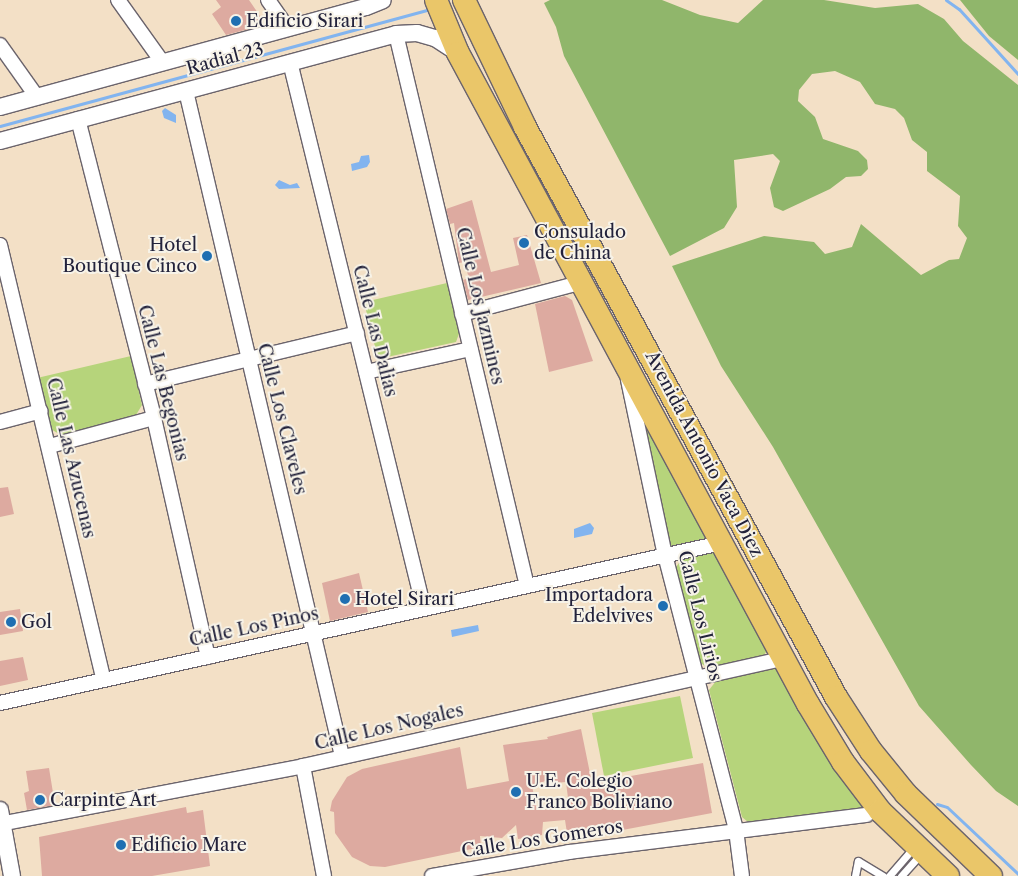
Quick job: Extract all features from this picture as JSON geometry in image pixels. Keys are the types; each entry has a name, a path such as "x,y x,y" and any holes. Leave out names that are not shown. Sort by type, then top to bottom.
{"highway":[{"name":"Avenida Antonio Vaca Diez","path":"466,5 526,127 836,697 871,751 906,794 991,876"},
{"name":"Avenida Antonio Vaca Diez","path":"439,8 458,53 583,282 721,543 843,762 880,811 948,876"},
{"path":"545,214 572,248 580,250 589,243"}],"street":[{"path":"118,0 163,63"},
{"path":"268,0 287,27"},
{"name":"Radial 23","path":"0,106 366,7 383,0"},
{"name":"Radial 23","path":"0,140 396,34 417,33 435,38 458,53"},
{"name":"Calle Los Jazmines","path":"396,34 527,586"},
{"path":"0,45 37,97"},
{"name":"Calle Las Dalias","path":"290,62 424,609"},
{"name":"Calle Los Claveles","path":"186,91 315,633 342,756"},
{"name":"Calle Las Begonias","path":"78,119 154,418 208,657"},
{"name":"Calle Las Azucenas","path":"0,245 50,446 104,680"},
{"path":"462,314 583,282"},
{"path":"145,384 356,333"},
{"path":"366,372 471,349"},
{"name":"Calle Los Lirios","path":"625,364 665,555 736,830 742,876"},
{"path":"0,422 41,412"},
{"path":"50,446 154,418"},
{"name":"Calle Los Pinos","path":"0,703 721,543"},
{"name":"Calle Los Nogales","path":"1,819 303,766 784,659"},
{"path":"303,766 324,876"},
{"name":"Calle Los Gomeros","path":"432,876 569,852 866,814"},
{"path":"1,819 12,876"}],"lane":[{"path":"890,876 919,849"},
{"path":"901,876 919,849"},
{"path":"855,876 858,861 884,876"}],"green space":[{"path":"550,0 662,0 700,15 738,23 763,0 824,0 875,8 918,4 944,19 963,41 1018,85 1018,806 996,791 919,706 773,447 721,366 672,266 764,236 814,242 825,254 852,247 861,224 921,275 949,260 959,259 967,238 958,226 960,196 927,171 927,152 912,140 904,118 895,109 875,104 860,82 835,71 812,74 799,90 798,101 815,117 823,139 858,151 867,160 868,169 861,176 846,177 830,189 783,211 774,207 770,188 780,161 773,154 734,160 737,207 724,228 670,256 564,56 556,27 544,3"},
{"path":"960,0 1018,0 1018,60 989,36"},
{"path":"447,283 460,331 456,342 378,359 364,302"},
{"path":"131,356 142,405 136,415 62,436 51,429 37,378"},
{"path":"634,406 709,536 708,540 672,547 669,544"},
{"path":"711,552 715,553 769,648 764,655 707,668 701,663 676,567 682,559"},
{"path":"779,668 868,808 748,822 742,817 709,690 716,681"},
{"path":"680,696 693,758 604,776 592,713"}],"water":[{"path":"165,108 176,115 176,123 164,118 162,111"},
{"path":"369,155 370,162 367,167 352,171 351,164 359,162 361,156"},
{"path":"279,180 290,185 297,183 300,188 279,189 275,185"},
{"path":"590,523 594,528 592,534 574,538 574,529"},
{"path":"478,625 479,631 452,637 451,630"}],"building":[{"name":"Edificio Sirari","path":"216,0 249,0 262,19 252,22 256,27 226,35 212,14 221,7"},
{"path":"472,200 491,272 519,265 513,238 527,235 541,283 468,300 463,280 469,278 464,262 459,263 454,223 450,224 446,209"},
{"path":"565,296 572,300 593,361 549,372 535,304"},
{"path":"8,487 14,514 0,517 0,488"},
{"name":"Hotel Sirari","path":"359,573 368,612 330,621 322,583"},
{"name":"Gol","path":"20,609 23,631 0,635 0,612"},
{"path":"23,657 28,680 0,686 0,661"},
{"path":"581,729 592,783 703,763 712,813 612,832 611,825 567,833 565,820 543,822 542,835 518,839 516,825 502,838 480,836 481,847 385,867 370,866 352,857 335,833 334,812 330,811 332,801 347,777 362,769 460,747 467,789 509,781 503,745 548,739 547,737","holes":["553,778 554,783 566,782 569,806 537,810 532,786"]},
{"path":"49,768 55,805 27,810 24,793 29,791 26,771"},
{"path":"186,807 187,813 203,810 210,866 152,876 42,876 39,837"}],"waterway":[{"path":"946,0 959,9 1018,74"},
{"path":"0,126 431,9"},
{"path":"937,804 947,807 1018,874"}],"place":[{"name":"Edificio Sirari","path":"236,21"},
{"name":"Consulado de China","path":"524,243"},
{"name":"Hotel Boutique Cinco","path":"207,256"},
{"name":"Hotel Sirari","path":"345,599"},
{"name":"Importadora Edelvives","path":"663,606"},
{"name":"Gol","path":"11,622"},
{"name":"U.E. Colegio Franco Boliviano","path":"516,792"},
{"name":"Carpinte Art","path":"40,800"},
{"name":"Edificio Mare","path":"121,845"}]}
